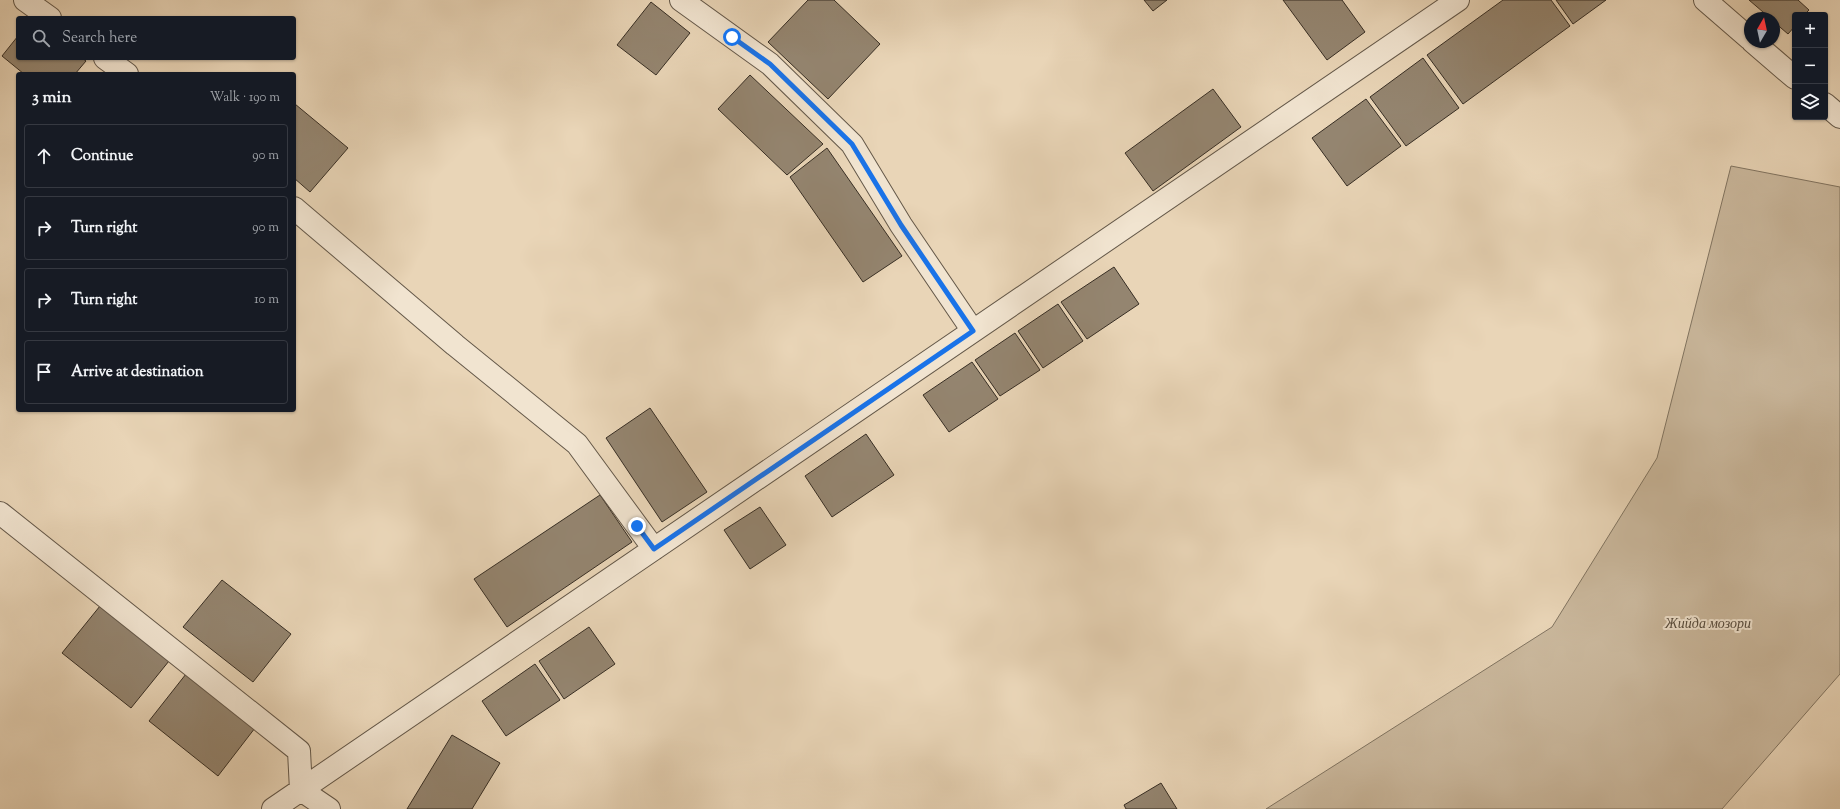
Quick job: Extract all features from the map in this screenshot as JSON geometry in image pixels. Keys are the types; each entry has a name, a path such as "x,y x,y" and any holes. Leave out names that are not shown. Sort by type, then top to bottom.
{"street":[{"path":"25,0 47,16"},
{"path":"681,0 770,64 852,144 901,225 973,331"},
{"path":"273,809 1458,0"},
{"path":"1704,0 1744,34"},
{"path":"1760,48 1792,75"},
{"path":"108,60 124,72"},
{"path":"1828,107 1840,117"},
{"path":"296,210 455,346 577,444 654,549"},
{"path":"0,513 299,750 301,790"},
{"path":"301,790 329,809"}],"green space":[{"name":"Жийда мозори","path":"1731,166 1840,187 1840,674 1722,809 1266,809 1552,627 1657,458"}],"building":[{"path":"808,0 834,0 880,44 828,99 768,42"},
{"path":"1144,0 1167,0 1153,11"},
{"path":"1283,0 1342,0 1365,32 1327,60"},
{"path":"1503,0 1551,0 1570,26 1463,104 1427,55"},
{"path":"1556,0 1606,0 1573,24"},
{"path":"1749,0 1798,0 1809,10 1807,12 1792,12 1792,29 1788,34 1780,27 1780,12 1763,12"},
{"path":"651,2 690,33 656,75 617,45"},
{"path":"16,38 16,60 86,61 77,72 22,72 2,56"},
{"path":"1423,58 1459,108 1406,146 1370,97"},
{"path":"750,75 823,144 787,175 718,109"},
{"path":"1213,89 1241,127 1153,191 1125,153"},
{"path":"1366,99 1401,146 1347,186 1312,138"},
{"path":"296,105 348,148 310,192 296,180"},
{"path":"827,148 902,256 863,282 790,177"},
{"path":"1114,267 1139,304 1087,339 1061,302"},
{"path":"1058,304 1083,341 1043,368 1018,331"},
{"path":"1015,333 1040,370 1000,396 975,360"},
{"path":"972,362 998,399 949,432 923,395"},
{"path":"650,408 707,492 662,522 606,438"},
{"path":"866,434 894,475 832,517 805,476"},
{"path":"600,495 632,542 507,627 474,579"},
{"path":"760,507 786,545 750,569 724,530"},
{"path":"222,580 291,634 253,682 183,627"},
{"path":"100,606 169,661 131,708 62,653"},
{"path":"589,627 615,664 564,699 539,661"},
{"path":"535,664 560,700 506,736 482,701"},
{"path":"186,674 255,728 218,776 149,721"},
{"path":"452,735 500,763 472,809 407,809"},
{"path":"1161,783 1177,809 1126,809 1124,805"}],"route":[{"path":"637,526 654,549 973,331 901,225 852,144 770,64 732,37"}]}
